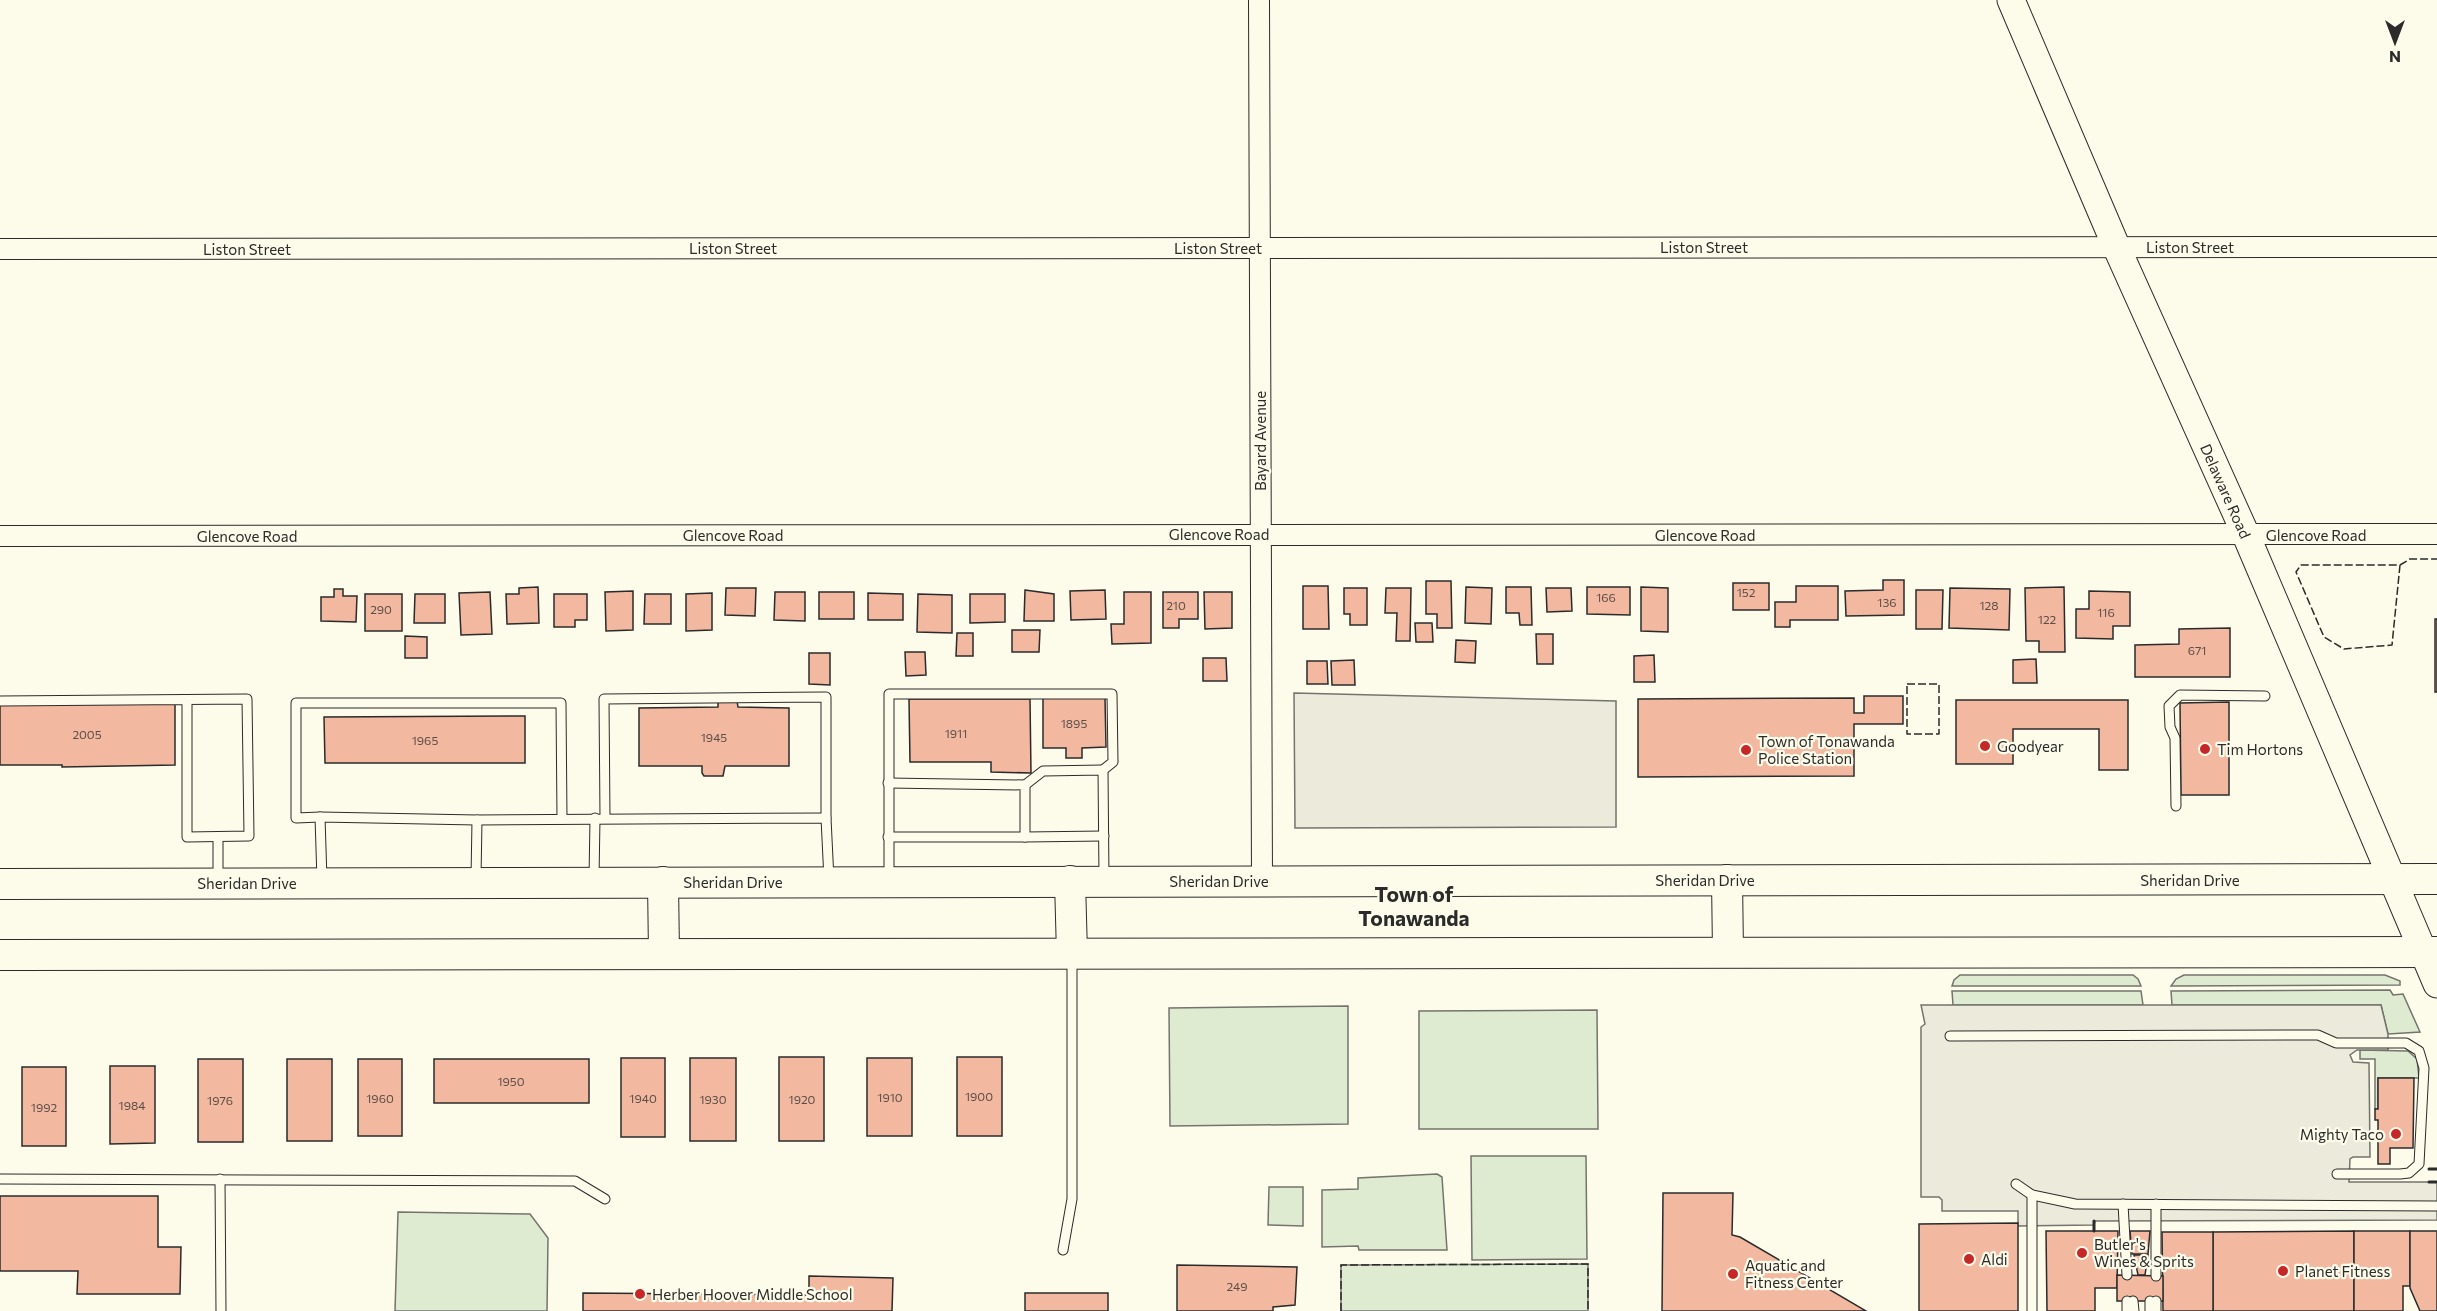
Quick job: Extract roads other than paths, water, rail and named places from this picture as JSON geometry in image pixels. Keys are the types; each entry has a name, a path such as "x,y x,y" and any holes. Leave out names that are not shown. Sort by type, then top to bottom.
{"main road":[{"name":"Sheridan Drive","path":"0,884 2437,879"},
{"path":"1727,880 1728,952"},
{"path":"1070,881 1072,954"},
{"path":"663,882 664,954"},
{"path":"0,955 2430,952"}],"street":[{"name":"Bayard Avenue","path":"1259,0 1262,881"},
{"name":"Delaware Road","path":"2011,0 2116,246 2246,536 2392,879 2430,952 2437,984"},
{"name":"Liston Street","path":"0,249 2437,247"},
{"name":"Glencove Road","path":"0,536 1260,534 2246,536 2437,534"}],"lane":[{"path":"888,783 1025,785 1043,771 1103,770 1113,762 1112,694 889,694 888,783 889,882"},
{"path":"2176,806 2175,738 2170,727 2169,706 2180,695 2265,696"},
{"path":"605,818 604,699 826,697 826,818 830,882"},
{"path":"0,701 247,699 249,836 187,837 186,700"},
{"path":"562,819 561,703 296,703 296,818 477,820 826,818"},
{"path":"1103,770 1104,881"},
{"path":"1025,785 1025,837"},
{"path":"320,817 322,883"},
{"path":"594,882 595,818"},
{"path":"476,882 477,820"},
{"path":"888,837 1104,836"},
{"path":"218,837 218,883"},
{"path":"1063,1250 1072,1199 1072,954"},
{"path":"1950,1036 2318,1035 2336,1043 2406,1043 2419,1051 2424,1068 2419,1164 2409,1173 2337,1174"},
{"path":"0,1179 575,1181 605,1199"},
{"path":"220,1179 221,1311"},
{"path":"2016,1184 2032,1195 2075,1204 2437,1206"},
{"path":"2032,1195 2032,1311"},
{"path":"2124,1204 2124,1254 2130,1275"},
{"path":"2153,1276 2157,1254 2156,1204"},
{"path":"2127,1311 2130,1300 2134,1311"},
{"path":"2150,1311 2153,1300 2156,1311"}],"place":[{"name":"Goodyear","path":"1985,746"},
{"name":"Tim Hortons","path":"2205,749"},
{"name":"Town of Tonawanda Police Station","path":"1746,750"},
{"name":"Mighty Taco","path":"2396,1134"},
{"name":"Butler's Wines & Sprits","path":"2082,1253"},
{"name":"Aldi","path":"1969,1259"},
{"name":"Planet Fitness","path":"2283,1271"},
{"name":"Aquatic and Fitness Center","path":"1733,1274"},
{"name":"Herber Hoover Middle School","path":"640,1294"}],"district":[{"name":"Town of Tonawanda","path":"1414,905"}]}
